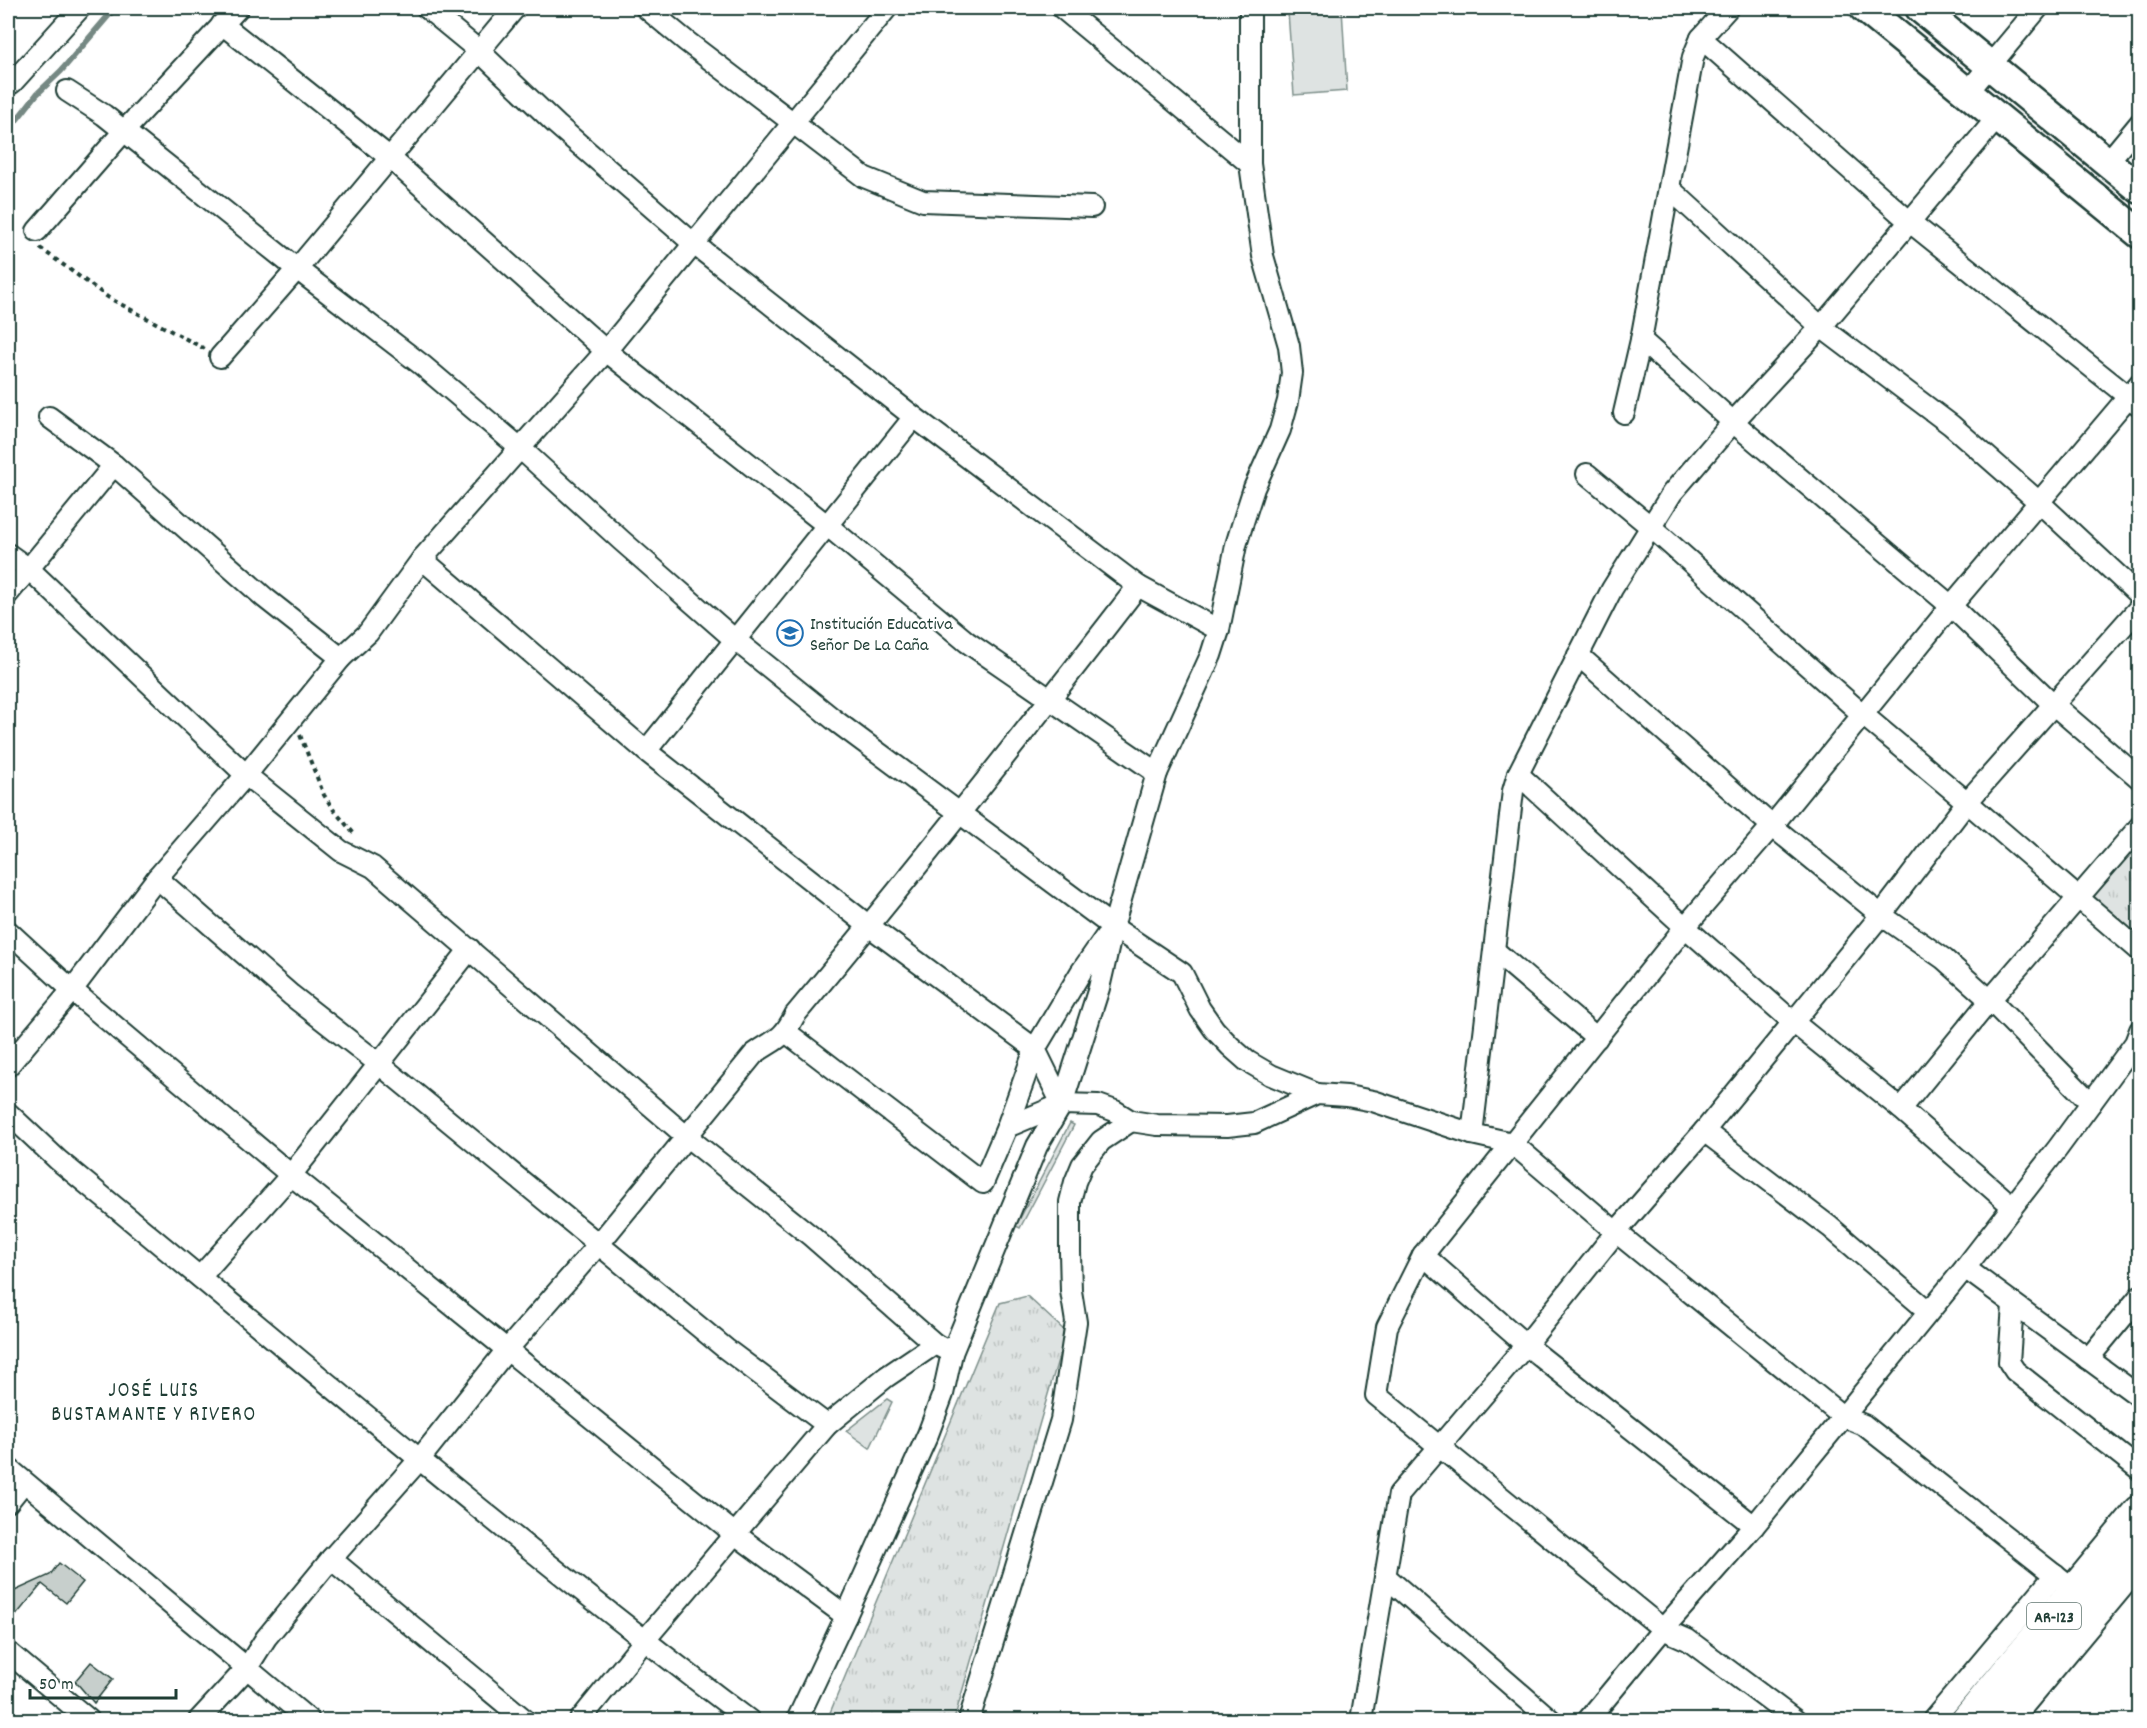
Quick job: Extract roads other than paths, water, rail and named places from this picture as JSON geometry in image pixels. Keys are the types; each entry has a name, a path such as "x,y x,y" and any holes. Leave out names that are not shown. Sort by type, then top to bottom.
{"main road":[{"path":"1864,8 2139,234"},
{"path":"1920,8 2139,189"},
{"name":"AR-123","path":"1968,1720 2065,1583 2139,1512"},
{"name":"AR-123","path":"2004,1720 2139,1557"}],"street":[{"path":"8,80 12,83 80,8"},
{"path":"37,231 124,131 238,8"},
{"path":"427,8 478,50 557,125 694,244 914,417 1138,586 1219,630"},
{"path":"220,357 297,269 515,8"},
{"path":"646,8 792,124 864,177 923,201 1092,207"},
{"path":"8,1066 72,990 157,878 246,775 341,658 368,633 422,559 606,351 887,8"},
{"path":"1062,8 1250,164"},
{"path":"796,1720 846,1616 928,1434 943,1394 943,1348 1037,1146 1062,1104 1099,988 1113,927 1157,773 1200,682 1219,630 1236,545 1254,488 1280,430 1288,401 1292,373 1289,346 1263,256 1250,164 1250,8"},
{"path":"1624,412 1641,340 1693,57 1701,38 1728,8"},
{"path":"1967,93 2038,8"},
{"path":"222,24 389,157 606,351 828,526 967,642 1157,773"},
{"path":"1701,38 1910,222 2136,395 1951,606 1772,826 1685,927 1423,1255 1387,1327 1376,1395 1663,1629 1688,1640 1795,1720"},
{"path":"67,91 104,115 422,365 520,448 630,549 734,639 837,722 1113,927 1182,973 1200,1009 1214,1029 1247,1061 1271,1075 1317,1094 1373,1101 1472,1134 1512,1143 1616,1232 1842,1416 1864,1425 2065,1583 1933,1720"},
{"path":"1472,1134 1513,791 1518,774 1612,589 1672,494 1733,422 1821,327 1997,118"},
{"path":"2107,163 2139,123"},
{"path":"1669,188 1821,327 1951,425 2040,503 2139,596"},
{"path":"1641,340 1733,422 1951,606 2054,705 2139,779"},
{"path":"49,417 114,465 265,598 341,658"},
{"path":"646,751 914,417"},
{"path":"8,594 114,465"},
{"path":"1587,474 2139,951"},
{"path":"8,554 29,569 246,775 341,851 374,867 686,1136 811,1236 943,1348"},
{"path":"422,559 646,751 869,926 1035,1049 1062,1104"},
{"path":"199,1720 247,1668 266,1638 331,1559 419,1460 754,1054 786,1032 795,1015 960,814 1138,586"},
{"path":"1361,1720 1399,1494 1526,1344 1616,1232 1704,1131 1881,915 1967,802 2139,607"},
{"path":"1578,655 1772,826 1881,915 1944,959 1990,1000 2091,1103"},
{"path":"1518,774 1793,1022 1901,1109 2012,1206"},
{"path":"1901,1109 1990,1000 2139,826"},
{"path":"157,878 291,995 378,1063 726,1349 827,1425"},
{"path":"786,1032 983,1183 1007,1127 1035,1049 1081,972 1113,927"},
{"path":"8,931 72,990 291,1175 735,1534 846,1616"},
{"path":"200,1277 291,1175 470,949"},
{"path":"1495,951 1598,1038"},
{"path":"1588,1720 1663,1629 1754,1526 1965,1268 2135,1043 2139,1030"},
{"path":"1007,1127 1062,1104 1098,1105 1115,1111 1131,1121 1192,1126 1254,1123 1317,1094"},
{"path":"8,1113 58,1160 419,1460 644,1641 749,1720"},
{"path":"969,1720 1061,1420 1076,1322 1071,1291 1070,1252 1070,1202 1075,1182 1082,1165 1101,1141 1131,1121"},
{"path":"1704,1131 1830,1227 1928,1311"},
{"path":"1423,1255 1526,1344 1754,1526"},
{"path":"1965,1268 2139,1397"},
{"path":"2088,1359 2139,1296"},
{"path":"2013,1305 2009,1362 2015,1371 2139,1470"},
{"path":"580,1720 827,1425 886,1377 943,1348"},
{"path":"8,1468 309,1720"},
{"path":"8,1502 24,1482"},
{"path":"331,1559 525,1720"},
{"path":"1385,1576 1551,1720"},
{"path":"8,1652 89,1720"}],"waterway":[{"path":"8,131 37,94 61,71 115,8"}],"place":[{"name":"Institución Educativa Señor De La Caña","path":"790,633"}],"district":[{"name":"JOSÉ LUIS BUSTAMANTE Y RIVERO","path":"154,1401"}]}
